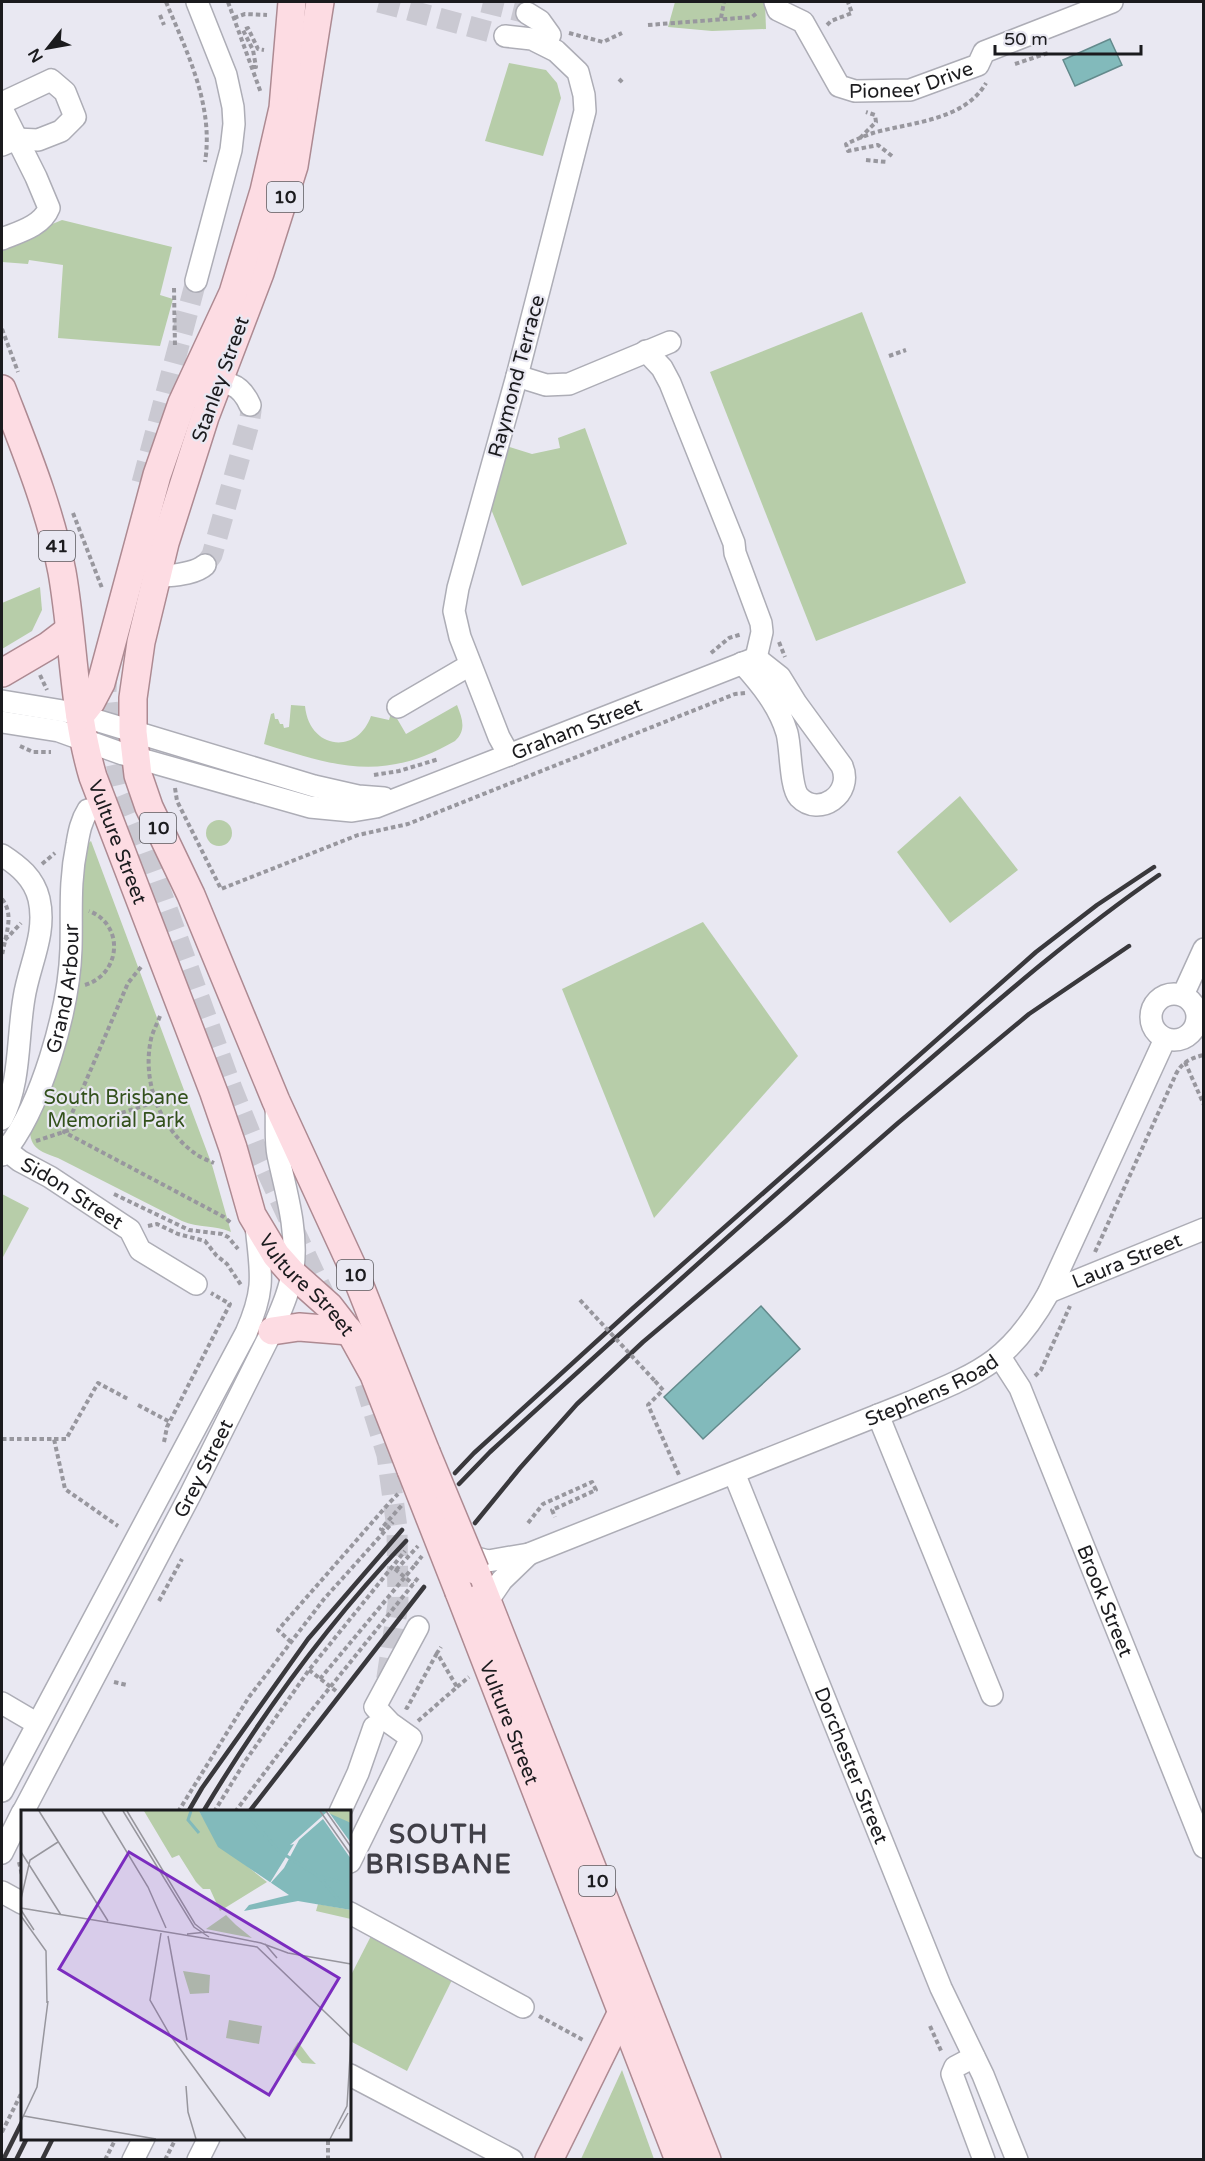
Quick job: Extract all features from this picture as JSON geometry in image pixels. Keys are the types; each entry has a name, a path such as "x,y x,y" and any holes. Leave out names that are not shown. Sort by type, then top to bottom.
{"main road":[{"name":"Stanley Street","path":"82,727 101,683 157,475 194,376 233,293 261,202 283,108 292,2"},
{"name":"Stanley Street","path":"134,745 133,698 136,678 144,632 165,543 191,458 260,273 294,166 320,2"},
{"name":"Vulture Street","path":"2,389 32,465 51,526 62,575 82,727 93,777 214,1093 244,1223 268,1245 292,1273 329,1306 349,1331 475,1562 488,1602 707,2160"},
{"path":"2,674 48,646 69,630"},
{"name":"Vulture Street","path":"134,745 140,781 149,807 204,925 276,1101 352,1266 419,1461 459,1592 679,2160"},
{"path":"272,1331 299,1326 349,1331"},
{"path":"549,2160 622,2012"}],"street":[{"path":"186,283 231,150 234,124 226,75 197,2"},
{"name":"Pioneer Drive","path":"775,2 778,10 803,22 839,86 855,91 910,90 978,64 984,52 1112,2"},
{"path":"527,13 557,33"},
{"name":"Raymond Terrace","path":"505,36 532,39 556,51 578,72 584,95 585,111 454,610 470,665 499,737 509,755"},
{"path":"2,102 51,80 65,92 75,117 61,131 38,140 9,142"},
{"path":"2,109 9,142 36,177 49,208 46,215 34,225 2,239"},
{"path":"517,376 546,385 563,385 670,342"},
{"path":"646,351 662,369 670,383 734,543 735,553 761,623 762,632 749,661"},
{"path":"174,426 187,417 193,402 202,392 218,384 230,383 237,387 245,395 250,405"},
{"path":"157,577 183,573 205,565"},
{"path":"749,661 780,677 796,704 842,766 844,784 840,793 832,801 813,804 799,796 794,785 786,730 749,661"},
{"name":"Graham Street","path":"82,727 134,745 339,792 397,799 749,661"},
{"path":"398,707 470,665"},
{"path":"2,701 53,709 82,727"},
{"path":"2,722 59,731 82,727"},
{"name":"Grand Arbour","path":"3,1151 21,1130 41,1085 53,1046 67,986 71,948 70,884 82,819 88,810"},
{"path":"2,855 27,874 38,894 41,910 41,926 24,996 15,1082 10,1102 2,1119"},
{"path":"1184,996 1203,949"},
{"path":"1175,993 1191,1000 1196,1008 1198,1041 1165,1039 1158,1035 1151,1020 1154,1005 1167,995 1175,993"},
{"name":"Stephens Road","path":"475,1562 529,1554 965,1379 1000,1357 1027,1329 1049,1292 1165,1039"},
{"name":"Grey Street","path":"24,1810 190,1495 272,1331 283,1304 292,1273 293,1230 289,1196 277,1153 276,1101"},
{"name":"Sidon Street","path":"3,1151 130,1230 140,1250 196,1284"},
{"name":"Grey Street","path":"2,1791 36,1723 249,1325 258,1304 261,1264 244,1223"},
{"name":"Laura Street","path":"1049,1292 1203,1229"},
{"name":"Brook Street","path":"1000,1357 1020,1388 1203,1847"},
{"path":"878,1415 992,1695"},
{"name":"Dorchester Street","path":"734,1473 941,1988 974,2057 1017,2160"},
{"name":"Stephens Road","path":"488,1602 502,1580 529,1554"},
{"path":"351,1860 414,1730 390,1723 375,1707 418,1627"},
{"path":"2,1703 36,1723"},
{"path":"341,1810 358,1773 374,1727"},
{"name":"Grey Street","path":"2,1853 21,1816"},
{"path":"2,1892 21,1902"},
{"path":"351,1914 528,2009"},
{"path":"974,2057 955,2067 952,2074 984,2160"},
{"path":"351,2076 512,2160"},
{"path":"133,2160 143,2140"},
{"path":"198,2160 208,2140"}],"path":[{"path":"166,2 204,107 208,139 204,168"},
{"path":"228,2 261,94"},
{"path":"721,18 724,2"},
{"path":"842,17 852,13 848,2"},
{"path":"234,18 245,14 267,15"},
{"path":"160,15 164,25"},
{"path":"648,25 676,26 721,18 752,17"},
{"path":"253,67 256,67 255,60 243,30 248,28 258,49 264,50"},
{"path":"557,33 597,40 608,40 622,33"},
{"path":"597,40 601,47"},
{"path":"892,156 878,146 848,151 846,144 859,138 954,111 976,98 986,85"},
{"path":"859,138 875,124"},
{"path":"866,160 887,162"},
{"path":"174,288 186,283"},
{"path":"174,288 186,283"},
{"path":"174,288 175,348"},
{"path":"889,356 906,350"},
{"path":"40,674 50,696"},
{"path":"365,776 399,771 441,758"},
{"path":"175,785 177,801 221,889 370,832"},
{"path":"168,794 176,792"},
{"path":"2,899 10,914 2,956"},
{"path":"67,986 89,984 101,977 113,960 114,946 110,930 100,918 86,910 70,907"},
{"path":"5,940 22,922 22,915"},
{"path":"64,1132 128,983 146,962"},
{"path":"163,1008 151,1038 148,1071 155,1102 171,1130 194,1153 223,1167"},
{"path":"1035,1377 1041,1370 1180,1066 1192,1058 1203,1055"},
{"path":"1185,1062 1203,1105"},
{"path":"32,1143 155,1102"},
{"path":"64,1132 224,1217 244,1223"},
{"path":"107,1190 179,1227 228,1237 239,1250"},
{"path":"130,1230 157,1224 178,1234 205,1241 227,1264 244,1289"},
{"path":"164,1442 170,1422 231,1305 196,1284"},
{"path":"580,1300 663,1390 648,1405 686,1491"},
{"path":"2,1439 66,1438 98,1383 128,1399"},
{"path":"138,1405 170,1422"},
{"path":"54,1439 65,1489 118,1526"},
{"path":"528,1523 532,1515 548,1502 592,1482 596,1490 552,1510 555,1517"},
{"path":"291,1641 278,1630 390,1502"},
{"path":"384,1531 381,1529 404,1502"},
{"path":"532,1515 536,1520"},
{"path":"179,1810 249,1697 324,1599 393,1522"},
{"path":"215,1810 246,1760 309,1670 394,1568 420,1543"},
{"path":"394,1568 405,1551"},
{"path":"320,1679 415,1564"},
{"path":"394,1568 413,1584"},
{"path":"236,1810 307,1716 418,1578"},
{"path":"400,1704 407,1708 441,1647"},
{"path":"437,1653 457,1687"},
{"path":"309,1670 336,1691"},
{"path":"414,1730 472,1675"},
{"path":"114,1682 127,1685"},
{"path":"528,2009 586,2041"},
{"path":"930,2026 952,2074"},
{"path":"2,2132 21,2094"},
{"path":"105,2160 115,2140"},
{"path":"165,2160 175,2140"},
{"path":"328,2140 328,2160"}],"green space":[{"path":"675,2 765,2 766,29 712,31 668,27"},
{"path":"509,63 546,70 557,83 561,98 543,156 485,141"},
{"path":"62,220 172,247 160,295 173,299 160,346 58,338 63,265 29,260 28,264 2,262 2,245"},
{"path":"862,312 966,583 816,641 710,372"},
{"path":"585,428 627,544 522,586 491,509 506,446 532,454 560,448 558,438"},
{"path":"40,587 42,610 32,631 2,649 2,603"},
{"path":"291,705 305,706 308,720 315,731 324,739 334,742 345,742 355,737 364,729 371,716 389,720 392,710 406,734 457,705 462,719 462,728 455,741 429,754 405,762 383,766 338,764 264,744 271,714 274,713 275,719 283,724 284,728 289,727"},
{"path":"960,796 1018,870 950,923 897,852"},
{"path":"219,820 228,824 232,833 228,842 219,846 210,842 206,833 210,824"},
{"name":"South Brisbane Memorial Park","path":"91,841 212,1165 231,1232 182,1221 43,1152 35,1147 31,1138 30,1132 84,847"},
{"path":"703,922 798,1056 654,1218 562,989"},
{"path":"2,1194 29,1208 2,1259"},
{"path":"371,1936 452,1980 407,2071 351,2042 351,1975"},
{"path":"622,2070 654,2159 581,2159"}],"shaded area":[{"path":"1110,39 1122,65 1075,86 1063,60"},
{"path":"761,1306 800,1349 703,1439 664,1397"}],"tunnel":[{"path":"379,2 505,36"},
{"path":"483,2 527,13"},
{"path":"142,483 196,281"},
{"path":"205,565 212,555 249,424 250,405"},
{"path":"107,672 106,691 112,745 123,794 144,845 231,1086 256,1148 327,1301"},
{"path":"365,1384 387,1455 397,1528 398,1604 386,1684"}],"railway":[{"path":"455,1473 632,1309 1036,952 1097,905 1154,867"},
{"path":"459,1484 490,1452 906,1080 1061,948 1159,875"},
{"path":"475,1523 577,1404 643,1342 1029,1014 1129,946"},
{"path":"189,1810 202,1788 308,1639 402,1530"},
{"path":"204,1810 248,1740 297,1671 350,1604 406,1541"},
{"path":"251,1810 424,1587"},
{"path":"3,2160 21,2124"},
{"path":"16,2160 26,2140"},
{"path":"42,2160 52,2140"}],"district":[{"name":"SOUTH BRISBANE","path":"439,1849"}]}
